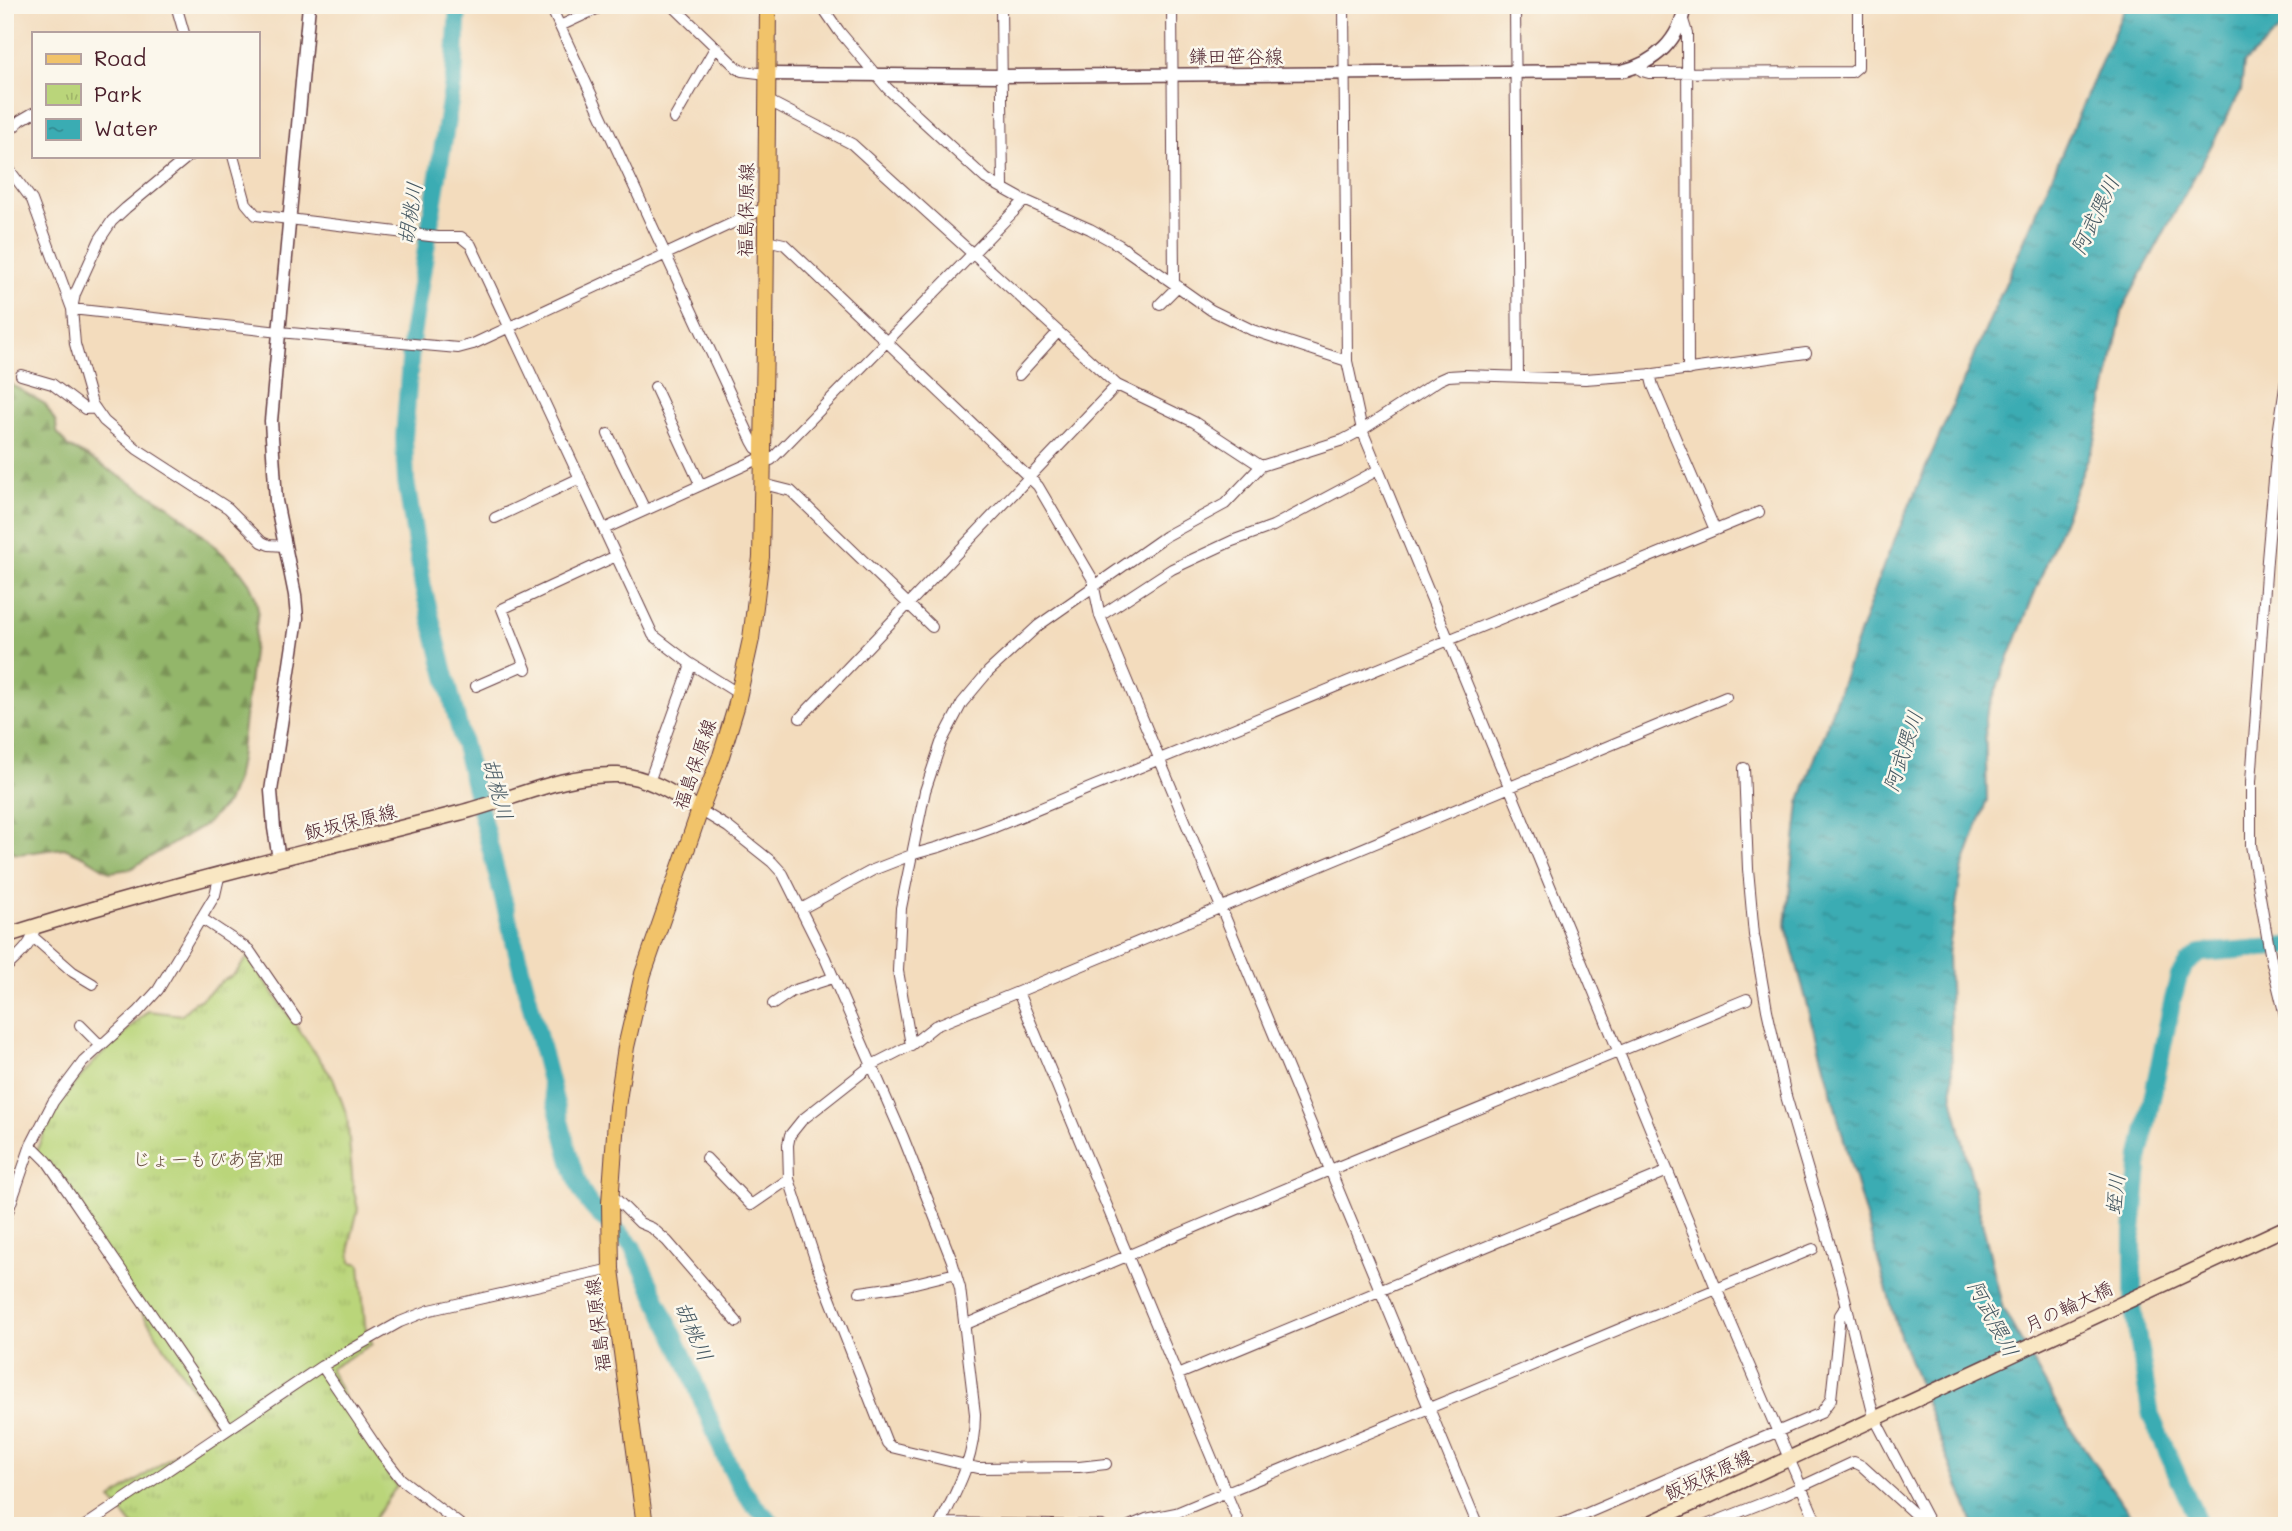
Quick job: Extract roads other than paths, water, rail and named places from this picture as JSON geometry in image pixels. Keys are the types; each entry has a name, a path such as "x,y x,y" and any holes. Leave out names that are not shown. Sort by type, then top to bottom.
{"main road":[{"name":"福島保原線","path":"645,1526 611,1269 610,1199 617,1107 626,1047 643,974 721,756 751,639 761,557 763,484 768,5"},
{"name":"飯坂保原線","path":"5,936 33,932 101,905 469,811 592,776 619,775 649,782 700,810"},
{"name":"月の輪大橋","path":"1789,1457 2287,1227"},
{"name":"飯坂保原線","path":"1644,1526 1789,1457"}],"street":[{"path":"176,5 184,32"},
{"path":"279,859 271,791 297,618 274,488 271,421 309,5"},
{"path":"550,5 752,440 763,457 771,460 1025,200"},
{"path":"560,26 605,5"},
{"path":"672,5 742,71 767,74"},
{"path":"821,5 887,88 986,179 1109,239 1211,310 1252,330 1347,361"},
{"path":"1001,5 1003,188"},
{"path":"1160,304 1176,284 1172,5"},
{"path":"1344,5 1347,361 1362,430 1716,1288 1818,1526"},
{"path":"1515,5 1518,377"},
{"path":"1685,5 1683,20 1687,72 1688,370"},
{"path":"1638,67 1649,73 1855,71 1858,63 1858,5"},
{"name":"鎌田笹谷線","path":"767,74 878,77 1516,74 1622,71 1638,67 1663,51 1683,20"},
{"path":"674,119 715,48"},
{"path":"767,100 852,144 1118,385 1194,422 1261,466"},
{"path":"5,135 32,114"},
{"path":"72,309 75,294 100,239 113,221 187,158"},
{"path":"234,158 246,203 253,213 438,237 461,237 471,245 653,635 688,662 739,694"},
{"path":"5,164 32,200 72,309 75,344 95,408 104,421 137,449 228,508 262,542 284,546"},
{"path":"72,309 458,348 474,344 767,207"},
{"path":"766,240 784,244 1030,478 1047,501 1092,578 1100,615 1159,760 1478,1526"},
{"path":"1019,376 1058,331"},
{"path":"911,1045 898,971 901,908 925,791 941,743 962,703 988,672 1030,633 1166,536 1225,504 1261,466 1333,444 1362,430 1431,384 1448,376 1585,379 1688,370 1806,353"},
{"path":"1650,374 1716,530"},
{"path":"2287,374 2278,434 2251,782 2251,845 2266,935 2287,1024"},
{"path":"21,375 52,384 85,409 95,408"},
{"path":"800,718 1118,385"},
{"path":"655,387 700,484"},
{"path":"608,434 645,510"},
{"path":"604,529 763,457"},
{"path":"1100,615 1172,569 1232,541 1273,526 1378,470"},
{"path":"495,518 580,478"},
{"path":"763,484 791,491 932,627"},
{"path":"801,909 851,880 914,853 995,827 1759,512"},
{"path":"476,686 525,667 502,609 616,556"},
{"path":"649,782 690,668 688,662"},
{"path":"1106,1464 1079,1467 968,1467 891,1447 887,1443 817,1265 789,1179 788,1145 795,1128 872,1065 911,1045 935,1026 951,1018 1726,697"},
{"path":"1744,768 1754,934 1786,1096 1846,1306 1874,1417 1931,1525"},
{"path":"700,810 728,827 783,874 872,1065 956,1273 961,1288 975,1414 974,1447 968,1467 940,1524 1102,1526"},
{"path":"5,1220 31,1145 62,1088 83,1062 158,990 215,895 220,873"},
{"path":"201,918 249,950 297,1020"},
{"path":"5,969 28,946 33,932 73,972 93,984"},
{"path":"774,1004 792,991 833,978"},
{"path":"1018,992 1240,1526"},
{"path":"964,1325 1330,1170 1747,999"},
{"path":"80,1025 101,1046"},
{"path":"31,1145 47,1161 229,1428"},
{"path":"706,1158 751,1205 789,1179"},
{"path":"1177,1375 1668,1171"},
{"path":"610,1199 667,1241 737,1322"},
{"path":"1129,1526 1146,1519 1176,1513 1226,1493 1812,1250"},
{"path":"85,1526 322,1366 381,1332 416,1315 611,1269"},
{"path":"860,1292 903,1286 956,1273"},
{"path":"1551,1526 1569,1521 1821,1413 1829,1403 1840,1314 1846,1306"},
{"path":"322,1366 401,1479 462,1526"},
{"path":"1704,1526 1783,1495 1854,1462 1862,1466 1919,1518 1931,1525"}],"water":[{"name":"阿武隈川","path":"2126,5 2287,5 2287,23 2244,63 2241,91 2123,308 2095,441 1985,718 1987,800 1962,871 1948,954 1953,1100 2003,1309 2069,1426 2138,1526 1974,1526 1900,1336 1786,925 1799,803 1884,564"}],"waterway":[{"name":"胡桃川","path":"458,5 454,77 412,335 404,438 406,481 423,587 577,1182 595,1210 632,1246 686,1361 724,1455 753,1504 775,1526"},
{"name":"蛭川","path":"2200,1526 2151,1416 2133,1308 2133,1232 2140,1156 2172,1003 2179,976 2187,964 2201,953 2287,946"}],"park label":[{"name":"じょーもぴあ宮畑","path":"208,1158"}]}
